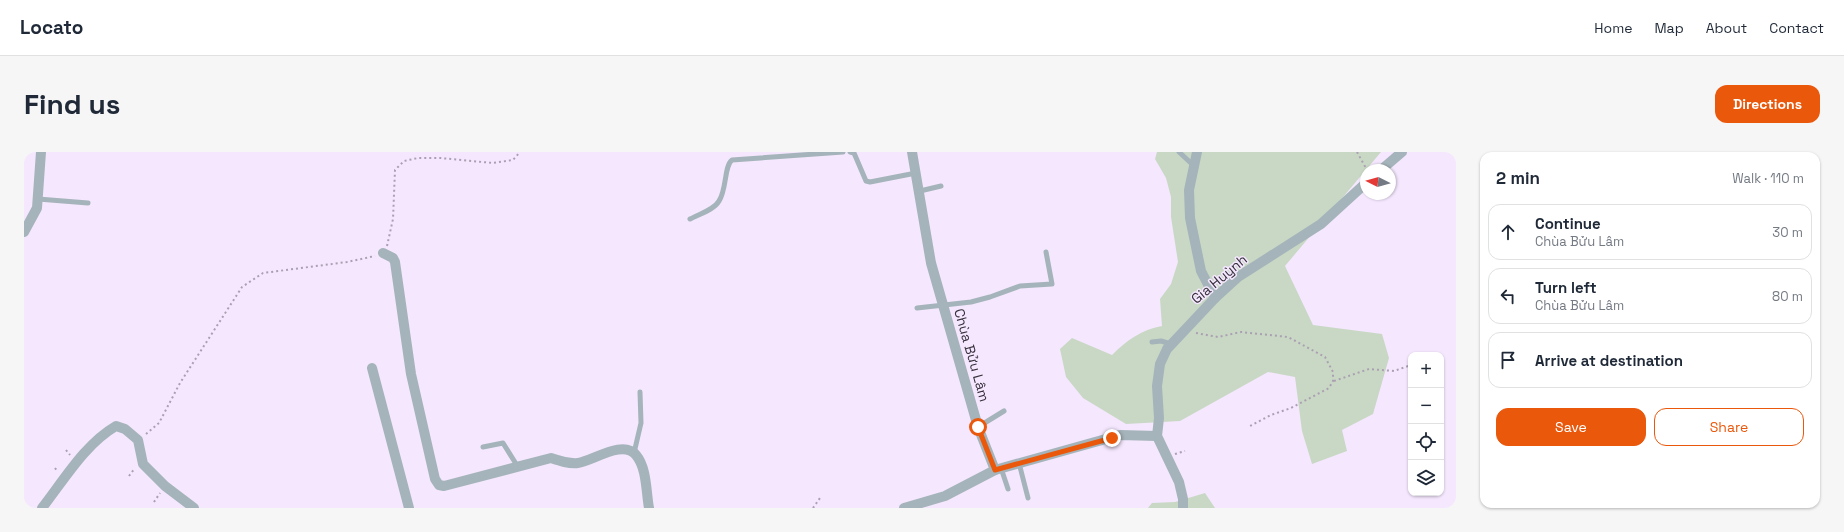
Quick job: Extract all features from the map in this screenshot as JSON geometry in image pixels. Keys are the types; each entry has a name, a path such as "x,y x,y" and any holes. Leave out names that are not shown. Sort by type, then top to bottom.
{"street":[{"path":"24,232 34,215 38,199 41,152"},
{"name":"Chùa Bửu Lâm","path":"912,152 920,191 931,263 942,304 978,427 998,469"},
{"path":"1197,152 1193,165 1189,190 1190,218 1201,271 1215,298"},
{"path":"1387,164 1402,152"},
{"name":"Gia Huỳnh","path":"1157,436 1159,418 1157,386 1160,364 1171,344 1215,298 1238,278 1320,224 1360,188"},
{"path":"383,253 392,258 395,262 410,374 435,479 439,485 444,486 551,458 575,463 608,452 626,449 634,453 643,471 649,508"},
{"path":"372,368 409,508"},
{"path":"42,508 102,434 116,426 124,429 138,440 143,464 165,486 194,508"},
{"path":"904,508 946,496 998,469 1120,435 1157,436 1179,482 1183,499 1183,508"}],"lane":[{"path":"690,219 716,205 720,201 727,181 728,162 732,160 843,152"},
{"path":"850,152 854,153 857,157 866,181 870,182 916,173"},
{"path":"1179,152 1193,165"},
{"path":"920,191 940,186"},
{"path":"38,199 88,203"},
{"path":"917,308 942,304 971,302 1020,286 1052,284 1046,252"},
{"path":"1152,342 1161,341 1171,344"},
{"path":"634,453 641,423 640,392"},
{"path":"978,427 1004,411"},
{"path":"483,447 503,443 518,467"},
{"path":"1019,463 1028,498"},
{"path":"998,469 1008,489"}],"path":[{"path":"138,440 159,423 180,383 242,287 263,273 347,262 370,258 383,253 387,245 393,219 395,170 404,162 418,158 440,158 493,163 513,160 520,152"},
{"path":"1357,152 1364,164"},
{"path":"1183,331 1218,338 1241,332 1288,337 1325,356 1333,372 1334,381"},
{"path":"1250,426 1318,394 1329,388 1334,381 1369,369 1394,372 1408,366"},
{"path":"813,508 820,498"}],"green space":[{"path":"1157,152 1381,152 1371,164 1360,164 1360,177 1285,266 1313,325 1382,334 1389,358 1373,414 1342,430 1347,451 1312,464 1302,431 1295,377 1268,372 1180,421 1126,424 1083,398 1066,377 1060,349 1072,338 1112,355 1135,336 1147,330 1162,326 1160,299 1171,284 1178,262 1171,217 1171,197 1166,178 1155,159"},
{"path":"1205,493 1215,508 1148,508 1152,503 1175,502"}],"route":[{"path":"978,427 980,436 995,470 1112,438"}]}
